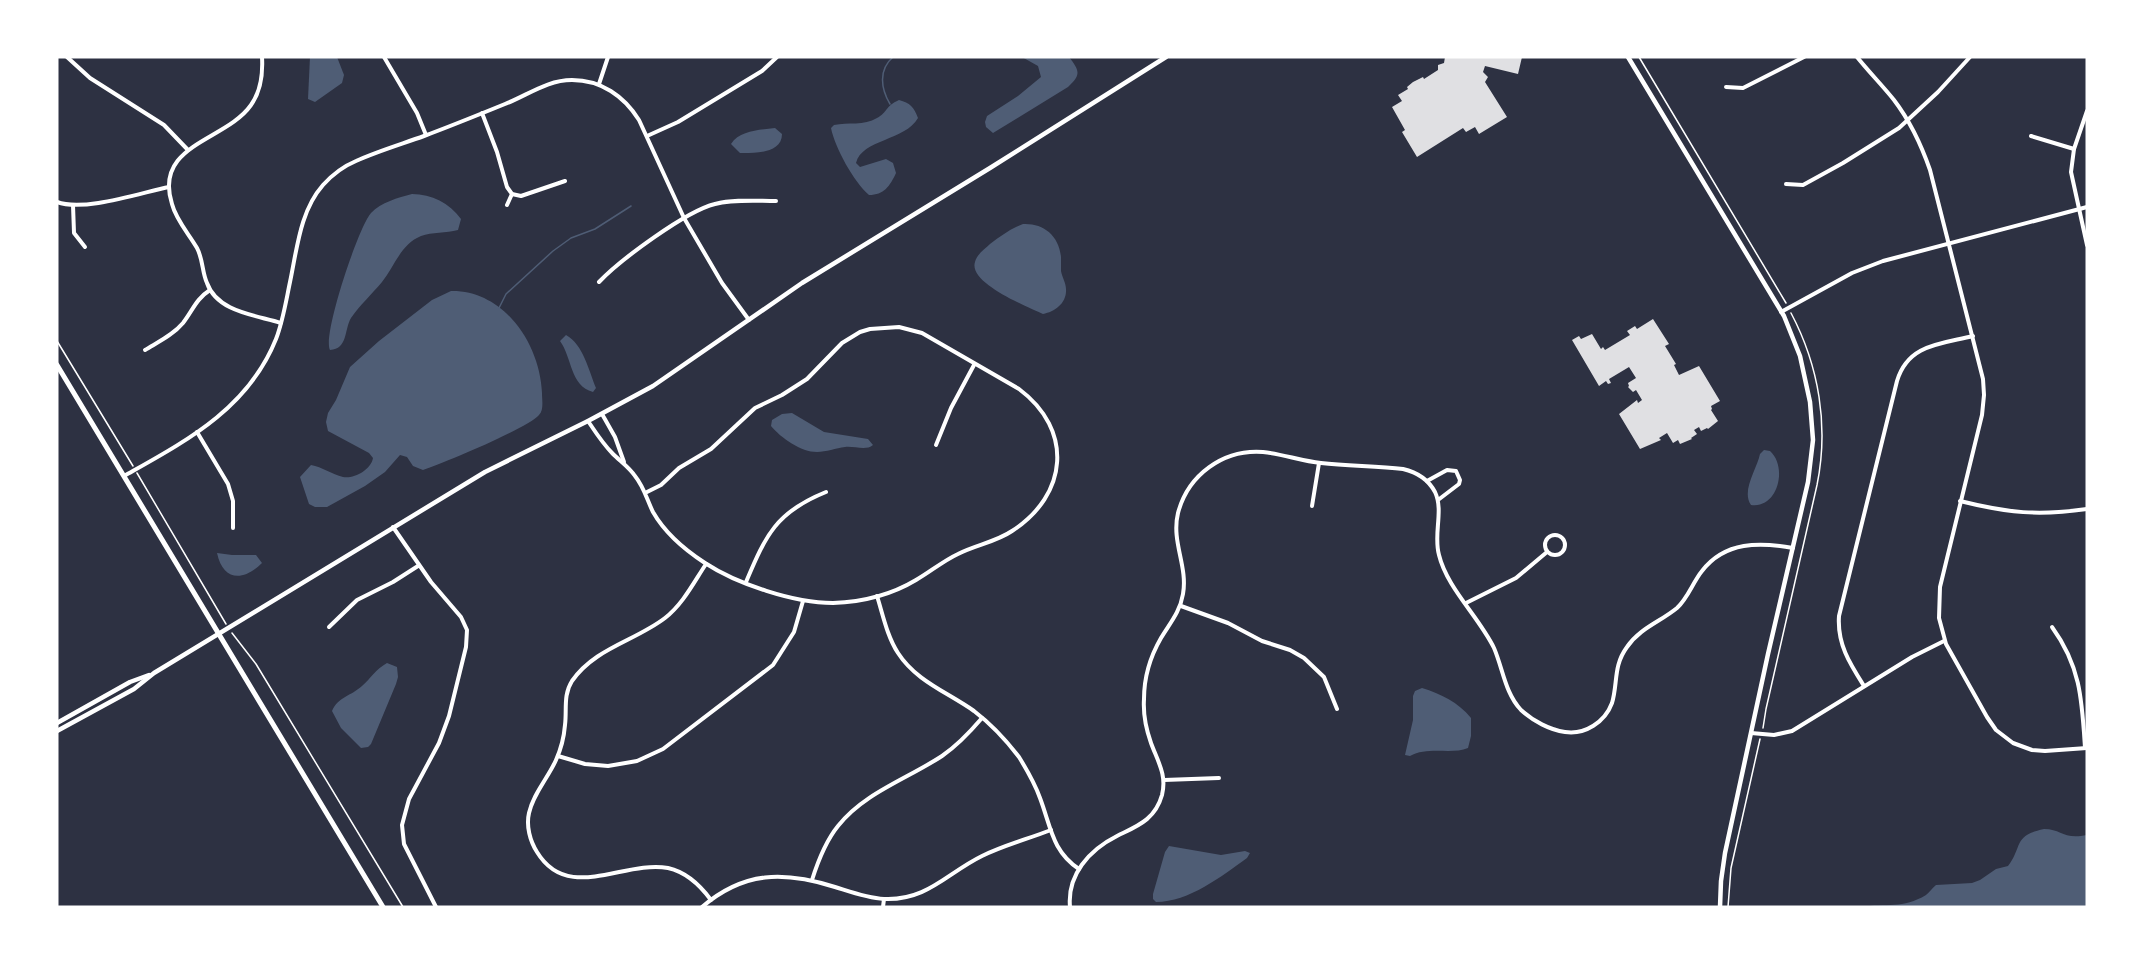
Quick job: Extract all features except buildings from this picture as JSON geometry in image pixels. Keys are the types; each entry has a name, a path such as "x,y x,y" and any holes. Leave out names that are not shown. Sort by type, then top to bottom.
{"main road":[{"path":"57,365 383,907"}],"street":[{"path":"67,57 90,78 164,125 188,150"},
{"path":"262,57 260,89 251,106 237,120 188,150 175,165 169,187 172,206 199,253 210,290 226,306 281,323"},
{"path":"384,57 417,113 426,135"},
{"path":"599,84 608,57"},
{"path":"647,136 678,122 762,71 777,57"},
{"path":"57,731 134,689 154,673 485,472 653,386 802,283 1166,57"},
{"path":"1628,57 1781,312 1792,333 1809,393 1812,423 1809,476 1723,865 1720,907"},
{"path":"1726,87 1743,88 1804,57"},
{"path":"1857,57 1894,100 1908,121 1930,170 1983,375 1984,403 1939,591 1939,618 1944,641 1986,717 2005,738 2022,747 2040,751 2086,748 2079,681 2068,653 2052,627"},
{"path":"1786,184 1803,185 1843,163 1908,121 1970,57"},
{"path":"124,477 223,414 252,382 269,353 281,323 303,221 309,206 323,184 355,161 508,103 555,82 575,80 599,84 626,101 647,136 684,218 722,283 749,321"},
{"path":"2087,111 2074,149 2071,172 2087,245"},
{"path":"482,113 497,152 507,188 512,194 521,196 565,181"},
{"path":"2031,136 2074,149"},
{"path":"57,202 73,205 91,204 169,187"},
{"path":"507,204 512,194"},
{"path":"599,282 614,267 699,210 716,203 776,201"},
{"path":"73,205 74,233 85,247"},
{"path":"1781,312 1863,269 1895,257 2087,207"},
{"path":"145,350 175,331 198,299 210,290"},
{"path":"588,421 607,448 635,475 662,525 692,554 706,564 778,594 803,600 833,603 877,596 907,585 960,553 1010,533 1038,509 1055,480 1057,444 1051,425 1041,408 1019,389 974,365 931,337 910,329 889,327 860,332 836,348 799,386 755,408 711,449 679,468 661,485 645,493"},
{"path":"1864,686 1843,649 1838,628 1839,614 1898,377 1906,362 1919,350 1973,336"},
{"path":"936,445 951,408 974,365"},
{"path":"602,414 615,438 624,463"},
{"path":"197,432 228,484 234,528"},
{"path":"1070,907 1070,888 1079,869 1100,847 1149,819 1162,796 1164,780 1162,768 1151,744 1146,723 1144,690 1152,655 1181,606 1184,575 1177,546 1176,525 1187,491 1212,465 1228,457 1255,452 1319,463 1403,469 1427,481 1438,500 1436,538 1439,556 1447,574 1493,647 1508,688 1521,710 1536,721 1554,729 1573,733 1583,731 1599,722 1612,702 1617,666 1627,647 1640,632 1676,609 1707,564 1733,548 1751,543 1793,548"},
{"path":"1312,506 1319,463"},
{"path":"1427,481 1447,470 1456,471 1459,484 1438,500"},
{"path":"746,582 761,548 780,519 797,506 826,492"},
{"path":"1960,501 2000,511 2030,514 2087,509"},
{"path":"392,527 418,566 461,617 465,623 468,638 444,729 409,799 402,825 404,844 436,907"},
{"path":"1556,535 1562,538 1565,544 1563,551 1554,555 1547,552 1544,547 1547,538 1556,535"},
{"path":"1466,603 1516,578 1547,552"},
{"path":"706,564 682,599 667,616 645,631 602,653 574,679 566,695 564,734 558,756 529,813 532,843 541,858 558,872 588,878 650,867 671,869 697,883 711,900"},
{"path":"329,627 357,600 393,582 418,566"},
{"path":"877,596 891,640 910,668 925,681 982,718 1003,738 1023,764 1040,798 1061,853 1079,869"},
{"path":"558,756 585,764 608,766 637,761 663,749 773,665 794,632 803,600"},
{"path":"1181,606 1228,623 1262,641 1305,658 1324,677 1337,709"},
{"path":"1751,733 1774,735 1789,732 1918,653 1944,641"},
{"path":"57,723 130,682 154,673"},
{"path":"812,880 827,842 837,826 850,813 875,794 946,753 961,742 982,718"},
{"path":"1164,780 1218,778"},
{"path":"702,907 733,886 756,879 782,876 812,880 863,895 898,899 924,892 979,857 1051,830"},
{"path":"883,907 884,899"}],"path":[{"path":"1639,57 1785,299"},
{"path":"57,341 131,463"},
{"path":"141,480 219,612"},
{"path":"236,640 256,664 403,907"},
{"path":"1728,907 1731,868 1760,741"}],"water":[{"path":"310,57 337,57 344,75 342,83 315,102 308,99"},
{"path":"1022,57 1069,57 1078,73 1068,87 993,133 986,127 987,116 1018,96 1041,77 1038,66"},
{"path":"899,100 911,106 918,118 912,126 866,149 860,155 856,163 860,167 886,159 893,163 896,173 886,189 869,195 857,182 846,164 831,128 834,125 872,120 881,116 891,104"},
{"path":"775,128 782,134 781,141 772,149 740,153 731,144 745,133"},
{"path":"412,194 433,198 451,208 461,219 458,230 421,236 408,244 382,282 351,318 343,343 336,349 330,350 331,325 336,304 350,259 365,223 371,213 380,206"},
{"path":"1023,224 1037,226 1049,232 1060,249 1065,299 1056,309 1043,314 989,286 975,270 975,262 981,252 1002,235"},
{"path":"451,291 470,293 487,300 503,310 516,323 534,356 540,375 541,413 532,421 502,437 423,470 413,466 407,457 400,455 385,472 327,507 315,507 309,504 300,477 311,465 347,477 366,470 372,462 373,458 369,453 328,431 326,422 328,413 350,367 432,300"},
{"path":"566,335 577,345 585,359 596,388 593,392 585,389 576,377 560,341"},
{"path":"792,413 824,432 868,439 873,445 867,448 845,447 820,452 804,450 786,440 771,426 772,420 782,414"},
{"path":"1764,450 1770,451 1775,458 1779,476 1777,486 1774,494 1768,500 1751,505 1748,499 1749,487 1760,454"},
{"path":"217,553 256,555 262,563 248,573 235,576 224,569"},
{"path":"387,663 397,667 396,684 371,744 361,748 341,728 332,711 341,700 362,686"},
{"path":"1422,688 1449,699 1471,718 1468,748 1405,755 1413,720 1413,696 1415,691"},
{"path":"2044,829 2073,836 2087,835 2087,907 1861,907 1910,902 1926,895 1936,885 1972,883 1980,880 1996,869 2008,866 2023,839 2027,835"},
{"path":"1169,846 1221,855 1245,851 1250,853 1247,858 1205,887 1181,898 1156,902 1153,894 1165,852"}],"waterway":[{"path":"890,104 882,80 885,68 893,57"},
{"path":"499,308 506,294 553,251 571,238 595,229 631,206"}]}
